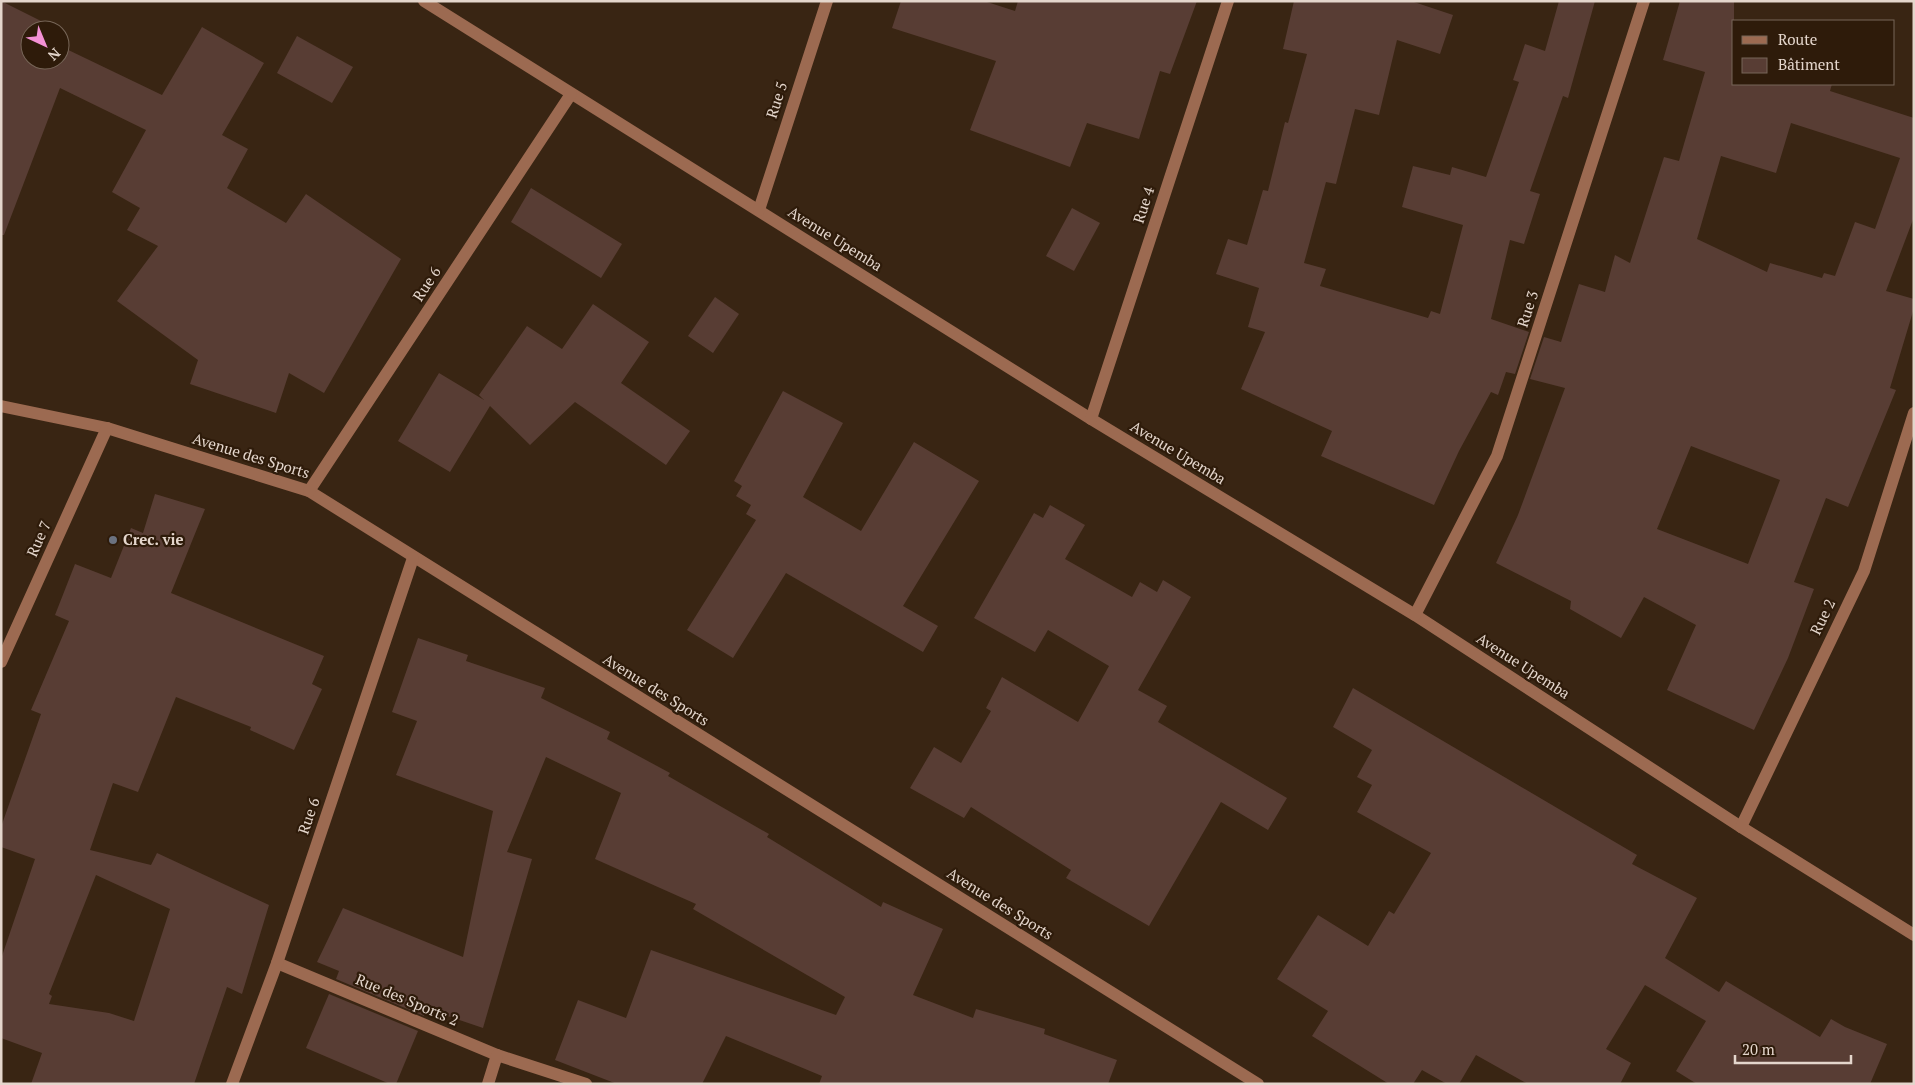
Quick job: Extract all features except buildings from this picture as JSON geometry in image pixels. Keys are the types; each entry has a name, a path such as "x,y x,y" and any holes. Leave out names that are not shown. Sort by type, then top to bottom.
{"street":[{"name":"Avenue Upemba","path":"424,1 437,5 571,94 1091,419 1415,615 1741,826 1914,935"},
{"name":"Rue 5","path":"759,210 827,1"},
{"name":"Rue 4","path":"1091,419 1228,1"},
{"name":"Rue 3","path":"1415,615 1497,456 1644,1"},
{"name":"Rue 6","path":"310,491 571,94"},
{"name":"Avenue des Sports","path":"1,406 107,428 310,491 413,558 1258,1084"},
{"name":"Rue 2","path":"1741,826 1864,571 1914,413"},
{"name":"Rue 7","path":"1,662 107,428"},
{"name":"Rue 6","path":"232,1084 277,963 413,558"},
{"name":"Rue des Sports 2","path":"277,963 497,1055 586,1084"},
{"path":"488,1084 497,1055"}],"place":[{"name":"Crec. vie","path":"113,540"}]}
